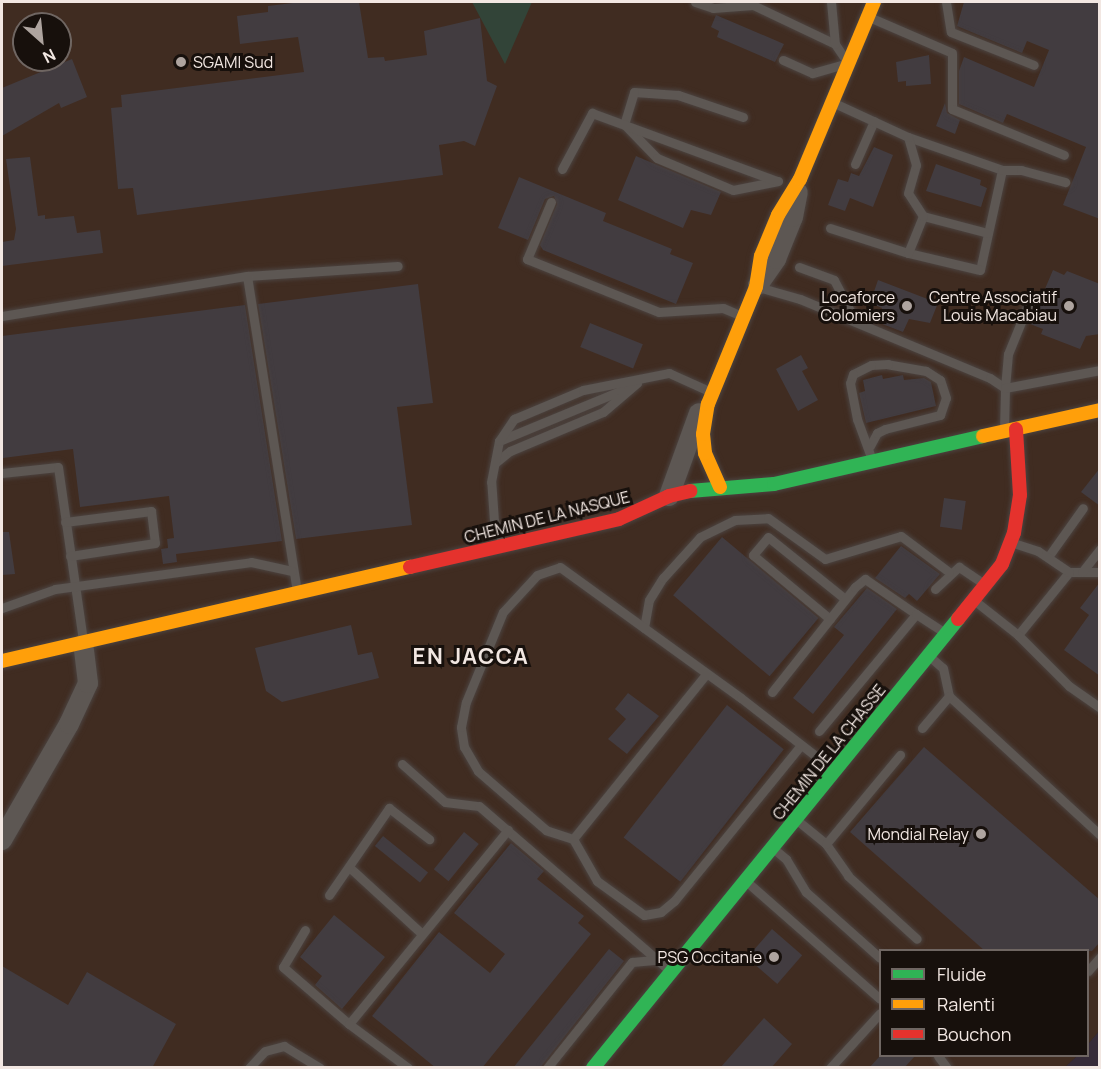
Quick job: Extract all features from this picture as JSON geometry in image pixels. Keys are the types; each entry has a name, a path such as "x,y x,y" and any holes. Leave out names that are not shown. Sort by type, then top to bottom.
{"street":[{"path":"720,487 705,453 703,434 710,399 756,287 776,259 793,217 800,179 874,2"},
{"path":"669,496 696,416 710,399"},
{"name":"CHEMIN DE LA NASQUE","path":"2,661 619,519 669,496 720,487 748,488 1100,410"},
{"name":"CHEMIN DE LA CHASSE","path":"593,1068 985,585 1011,543 1020,495 1010,430"},
{"path":"2,840 69,724 88,683 83,644"}],"lane":[{"path":"696,2 713,8 753,5 835,44"},
{"path":"783,60 812,73 848,63 835,44 831,2"},
{"path":"946,2 951,32 1034,65"},
{"path":"868,16 952,53 952,110 1064,155"},
{"path":"624,124 634,92 678,94 743,117"},
{"path":"832,102 908,138 1002,170 1021,170 1065,182"},
{"path":"562,169 592,113 778,181"},
{"path":"855,164 874,121"},
{"path":"624,124 657,158 733,190 800,179"},
{"path":"908,138 916,165 908,193 923,216 988,233"},
{"path":"830,228 908,253 980,270 1002,170"},
{"path":"552,202 527,258 660,312 723,308 744,317"},
{"path":"908,253 923,216"},
{"path":"2,316 247,276 398,266"},
{"path":"799,267 834,280 856,322"},
{"path":"247,276 297,594"},
{"path":"756,287 800,299 990,378 1005,388 1100,370"},
{"path":"1010,430 1005,388 1008,354 1030,300"},
{"path":"870,446 877,433 885,429 940,415 946,398 940,380 926,371 888,364 872,365 853,374 850,383 857,420 870,446 873,461"},
{"path":"499,441 639,382 669,373 710,399"},
{"path":"503,546 494,521 491,482 499,441 514,419 583,390 639,382"},
{"path":"495,463 510,450 603,412 639,382"},
{"path":"2,473 58,467 83,644"},
{"path":"1048,557 1083,508"},
{"path":"65,522 151,512 155,543 70,556"},
{"path":"644,628 649,600 663,578 700,537 735,520 768,518 825,559 901,536 949,572"},
{"path":"830,619 753,555 768,537 845,599"},
{"path":"1011,543 1048,557 1069,572 1100,572"},
{"path":"1083,572 1100,549"},
{"path":"2,608 74,586 251,562 292,571"},
{"path":"801,746 674,901 661,912 644,915 597,881 573,839 546,830 472,763 461,727 466,702 502,612 528,581 547,568 568,570 644,628 706,674 834,771"},
{"path":"935,589 949,572 965,568 985,585"},
{"path":"1018,635 1069,572"},
{"path":"772,692 860,582 869,579 946,633"},
{"path":"974,600 1018,635 1069,686 1100,708"},
{"path":"819,731 916,614"},
{"path":"928,656 943,668 948,696 1100,835"},
{"path":"573,839 706,674"},
{"path":"922,728 948,696"},
{"path":"826,844 900,755"},
{"path":"402,764 445,802 479,806 671,972"},
{"path":"329,895 389,808 429,839"},
{"path":"795,820 826,844 848,876 917,939"},
{"path":"350,1024 508,830"},
{"path":"772,848 786,859 806,892 879,957"},
{"path":"349,867 422,934"},
{"path":"746,881 879,998"},
{"path":"305,930 283,967 350,1024 408,1068"},
{"path":"1089,970 1100,957"},
{"path":"547,1068 632,963 657,960"},
{"path":"830,1068 879,1014"},
{"path":"249,1068 265,1051 284,1046 320,1068"}],"shaded area":[{"path":"2,2 1099,2 1099,1031 1089,1043 1089,949 879,949 879,1057 1076,1057 1065,1067 2,1068"},
{"path":"1099,1031 1099,1067 1065,1067 1076,1057 1089,1057 1089,1043"}],"green space":[{"path":"472,2 532,2 505,64"}],"building":[{"path":"301,2 359,2 368,58 384,57 385,61 427,55 424,31 480,18 487,81 497,86 475,146 464,141 439,145 443,175 137,215 133,188 118,189 111,108 122,107 121,95 304,72 298,37 240,44 237,16 268,12 268,6"},
{"path":"964,2 1100,2 1100,219 1063,205 1086,147 1007,114 1003,123 959,104 959,71 964,57 1034,87 1049,50 1027,41 1022,53 957,26"},
{"path":"716,15 784,44 775,62 717,37 719,31 711,27"},
{"path":"929,55 931,84 906,86 906,81 898,82 896,62"},
{"path":"72,59 87,97 61,108 59,103 2,136 2,88 41,72 72,72"},
{"path":"945,103 947,113 960,120 955,134 936,126"},
{"path":"874,147 893,155 873,207 850,198 845,211 828,205 838,179 848,182 851,173 859,176"},
{"path":"636,156 721,192 711,215 691,210 683,228 618,200"},
{"path":"30,157 38,216 45,215 45,219 74,216 77,233 100,230 103,253 2,266 2,242 14,240 16,229 6,159"},
{"path":"936,164 981,180 980,185 987,188 981,207 926,191"},
{"path":"519,177 606,213 603,221 672,249 670,254 693,263 676,304 543,250 540,245 557,204 554,196 545,199 528,240 498,228"},
{"name":"Centre Associatif Louis Macabiau","path":"1053,270 1064,275 1067,271 1100,284 1100,334 1086,336 1080,349 1041,334 1043,329 1030,324"},
{"name":"Locaforce Colomiers","path":"878,280 938,303 930,323 909,319 903,332 877,322 882,308 870,303"},
{"path":"418,284 433,403 397,407 412,525 296,539 258,304"},
{"path":"245,305 282,541 176,554 177,562 163,564 161,549 168,548 167,539 174,538 169,496 80,507 73,449 3,458 2,336"},
{"path":"590,323 643,344 633,368 580,347"},
{"path":"801,355 808,368 802,371 818,400 798,411 776,369"},
{"path":"882,375 883,379 903,375 904,380 924,378 931,382 936,406 866,423 859,393 865,391 863,380"},
{"path":"1100,468 1100,506 1081,492"},
{"path":"944,498 966,501 962,530 940,527"},
{"path":"2,532 9,532 15,574 2,575"},
{"path":"722,537 819,618 770,676 673,595"},
{"path":"901,546 940,574 917,601 909,594 905,598 875,578"},
{"path":"1100,582 1100,676 1064,650 1089,615 1080,608"},
{"path":"867,588 897,609 813,714 793,698 844,635 834,627"},
{"path":"351,625 358,655 372,652 379,678 282,702 266,691 255,648"},
{"path":"628,693 659,716 627,754 608,739 626,719 615,709"},
{"path":"727,705 784,749 680,882 624,837"},
{"name":"Mondial Relay","path":"924,747 1100,900 1100,942 1092,951 1089,949 983,949 850,832"},
{"path":"464,832 479,844 449,881 434,869"},
{"path":"383,836 428,873 420,883 375,846"},
{"path":"511,843 544,871 537,879 584,916 578,923 591,934 482,1068 436,1068 372,1016 439,932 490,973 505,954 454,913"},
{"path":"334,915 385,957 342,1009 315,985 322,976 300,957"},
{"name":"PSG Occitanie","path":"772,929 802,955 777,984 747,958"},
{"path":"609,949 624,961 540,1068 513,1068"},
{"path":"2,966 68,1005 87,972 176,1024 152,1068 2,1068"},
{"path":"764,1018 792,1044 771,1068 720,1068"},
{"path":"879,1057 914,1057 904,1068 869,1068"}],"traffic: fast":[{"path":"690,491 774,484 983,436"},
{"path":"593,1068 958,619"}],"traffic: slow":[{"path":"720,487 705,453 703,434 708,404 756,287 761,256 778,215 800,179 874,2"},
{"path":"983,436 1100,410"},
{"path":"2,661 410,567"}],"traffic: jam":[{"path":"958,619 1002,564 1014,533 1020,495 1016,429"},
{"path":"410,567 619,519 669,496 690,491"}],"place":[{"name":"SGAMI Sud","path":"181,62"},
{"name":"Locaforce Colomiers","path":"907,306"},
{"name":"Centre Associatif Louis Macabiau","path":"1069,306"},
{"name":"Mondial Relay","path":"981,834"},
{"name":"PSG Occitanie","path":"774,957"}],"district":[{"name":"EN JACCA","path":"471,657"}]}
